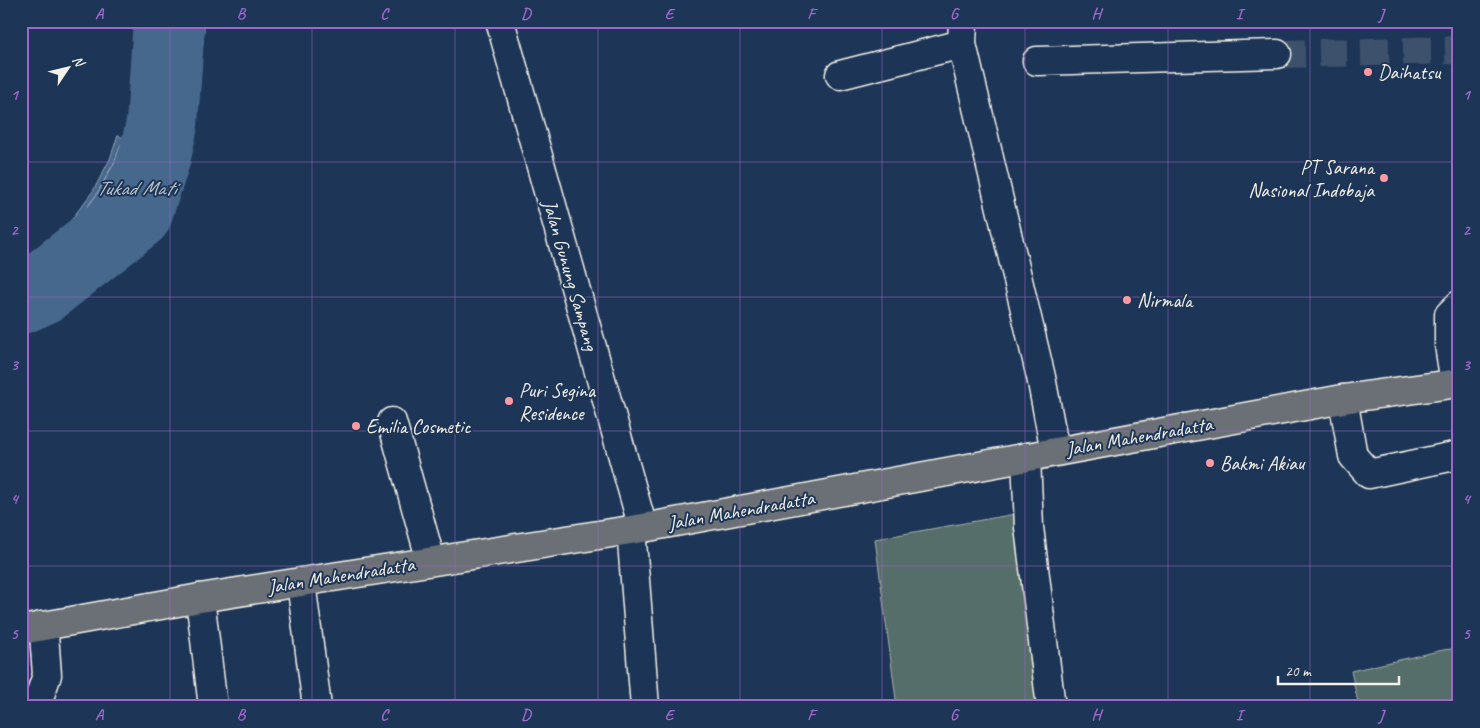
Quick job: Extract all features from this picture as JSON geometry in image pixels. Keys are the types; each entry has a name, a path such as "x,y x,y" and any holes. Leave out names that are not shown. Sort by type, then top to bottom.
{"main road":[{"name":"Jalan Mahendradatta","path":"31,628 200,598 637,529 1343,399 1457,384"}],"street":[{"name":"Jalan Gunung Sampang","path":"500,21 637,529 645,707"},
{"path":"840,75 962,33 1041,377 1055,452"},
{"path":"1037,62 1277,54"},
{"path":"1457,384 1449,345 1449,316 1459,305"},
{"path":"1343,399 1353,456 1369,474 1459,455"},
{"path":"392,422 431,561"},
{"path":"1026,457 1029,527 1052,707"},
{"path":"301,582 318,707"},
{"path":"200,598 213,707"},
{"path":"31,628 44,634 47,675 36,707"}],"green space":[{"path":"1015,514 1047,707 897,707 875,539"},
{"path":"1459,648 1459,707 1359,707 1351,671"}],"water":[{"name":"Tukad Mati","path":"138,21 205,21 194,140 128,109 146,49"},
{"name":"Tukad Mati","path":"118,135 186,174 156,226 82,284 21,312 21,265 47,252 93,191 110,159"}],"waterway":[{"path":"21,298 41,289 136,214 155,156 162,124 169,21"}],"tunnel":[{"path":"1277,54 1459,50"}],"place":[{"name":"Daihatsu","path":"1368,72"},
{"name":"PT Sarana Nasional Indobaja","path":"1384,178"},
{"name":"Nirmala","path":"1127,300"},
{"name":"Puri Segina Residence","path":"509,401"},
{"name":"Emilia Cosmetic","path":"356,426"},
{"name":"Bakmi Akiau","path":"1210,463"}]}
